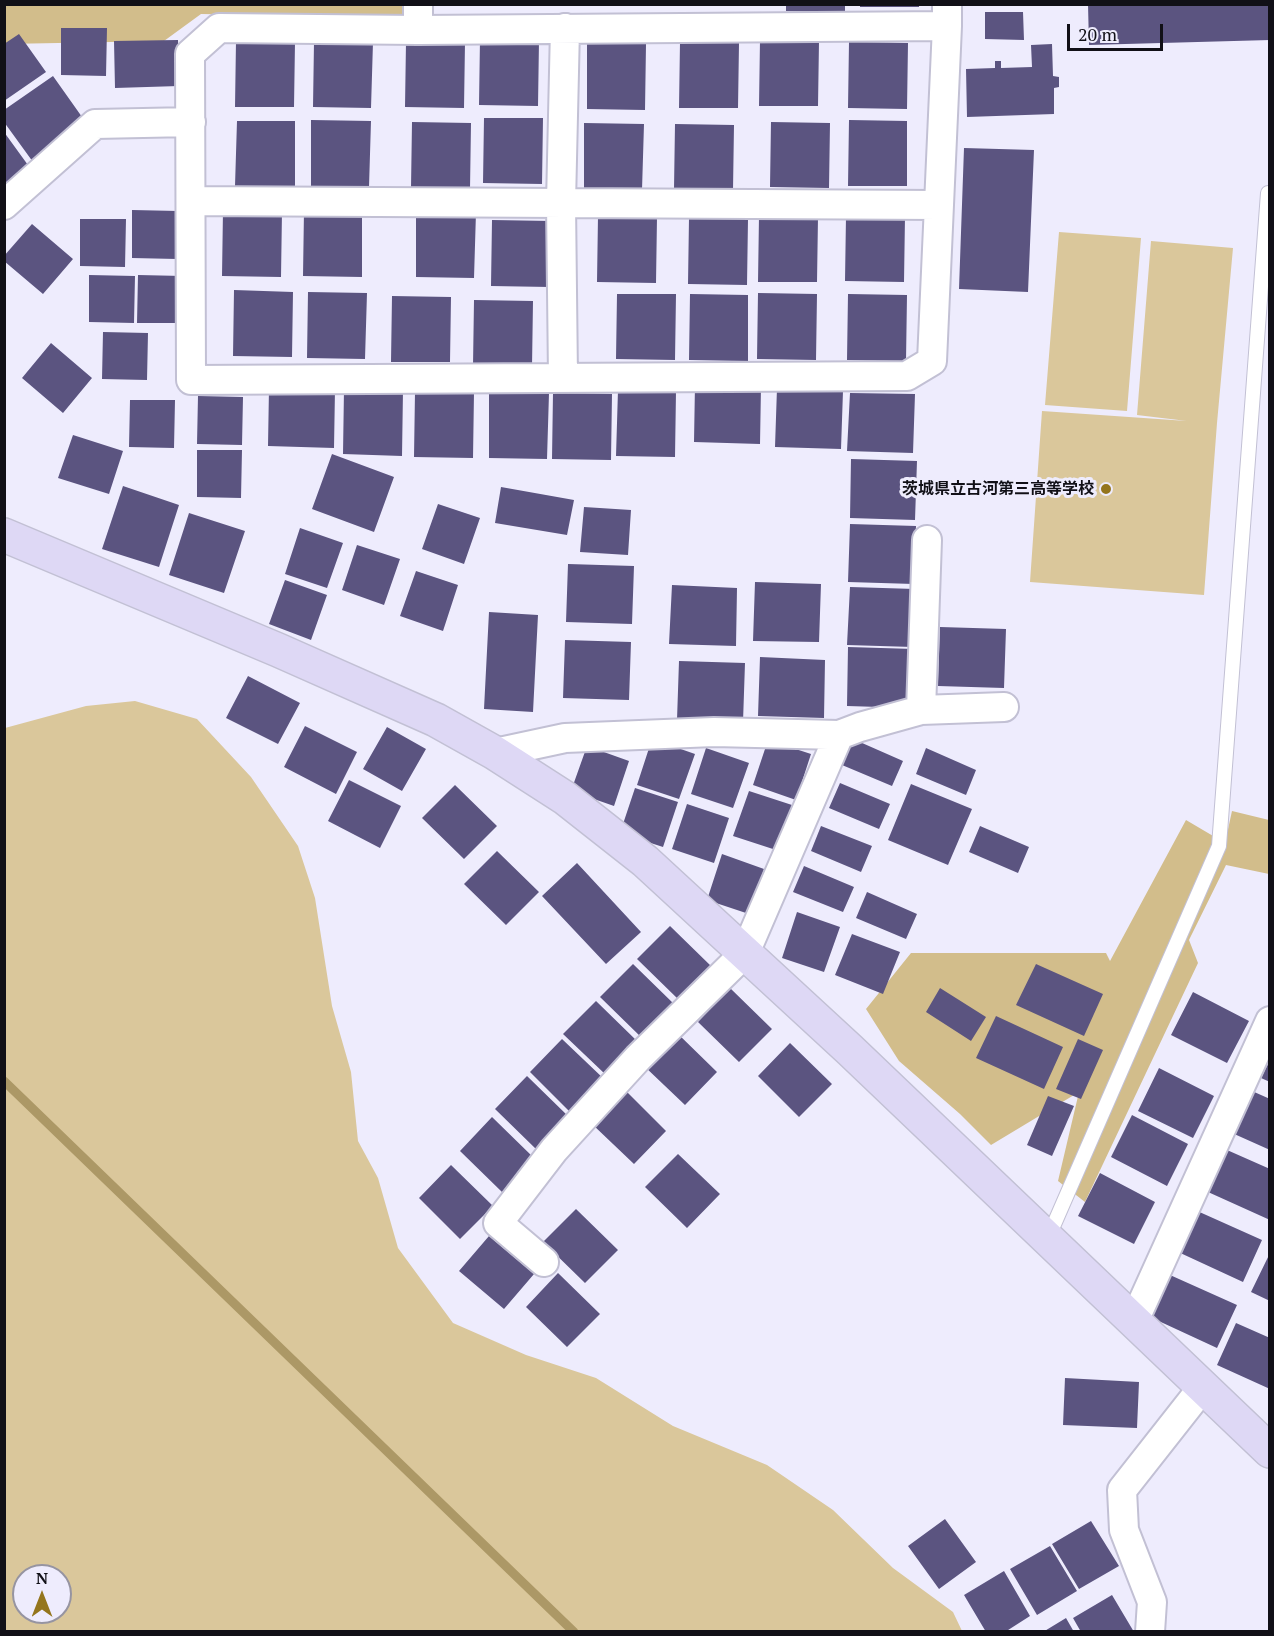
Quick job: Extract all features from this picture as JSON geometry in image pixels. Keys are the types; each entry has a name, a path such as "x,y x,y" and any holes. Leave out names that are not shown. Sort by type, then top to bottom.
{"street":[{"path":"947,15 932,361 907,376 190,380 190,54 219,28 418,17 564,28 947,15"},
{"path":"563,378 561,203 564,28"},
{"path":"4,205 95,124 190,122"},
{"path":"190,201 939,205"},
{"path":"4,535 278,650 436,720 495,753 564,798 645,861 850,1050 1269,1451"},
{"path":"921,710 927,540"},
{"path":"495,753 565,738 714,732 839,735 921,710 1004,707"},
{"path":"544,1262 498,1223 554,1150 631,1066 745,953 839,735"},
{"path":"1134,1321 1269,1021"},
{"path":"1150,1632 1152,1602 1124,1530 1122,1490 1203,1388"}],"lane":[{"path":"1047,1240 1219,846 1268,193"}],"shaded area":[{"path":"404,4 404,17 201,14 164,41 5,44 4,5"},
{"path":"1059,232 1141,238 1127,411 1045,405"},
{"path":"1151,241 1233,248 1204,595 1030,582 1042,411 1187,421 1137,415"},
{"path":"135,701 197,719 251,777 298,846 315,898 332,1006 351,1072 358,1141 378,1178 398,1248 453,1323 526,1355 596,1378 673,1426 767,1465 833,1510 893,1568 953,1612 962,1631 5,1631 5,728 86,706"},
{"path":"1232,811 1269,820 1269,874 1226,865 1189,940 1198,963 1085,1202 1058,1181 1079,1092 991,1145 960,1114 899,1061 866,1009 911,953 1106,953 1110,961 1186,820 1225,843"}],"building":[{"path":"786,4 845,4 845,12 786,11"},
{"path":"860,4 919,4 919,7 860,7"},
{"path":"1088,4 1270,4 1270,40 1089,45"},
{"path":"985,12 1023,12 1024,40 985,39"},
{"path":"61,28 107,28 106,76 61,75"},
{"path":"19,34 46,72 4,101 4,44"},
{"path":"480,39 539,40 538,106 479,105"},
{"path":"178,40 179,86 115,88 114,41"},
{"path":"760,40 819,41 818,106 759,106"},
{"path":"236,41 295,42 294,107 235,107"},
{"path":"314,42 373,42 371,108 313,107"},
{"path":"406,42 465,42 464,108 405,107"},
{"path":"680,42 739,43 738,108 679,108"},
{"path":"849,42 908,43 907,109 848,108"},
{"path":"587,43 646,44 645,110 587,109"},
{"path":"1052,44 1053,76 1059,77 1059,87 1054,88 1054,114 967,117 966,69 995,68 995,61 1001,61 1001,68 1032,67 1031,45"},
{"path":"53,76 87,124 33,162 4,122 4,110"},
{"path":"484,118 543,118 542,184 483,183"},
{"path":"311,120 371,121 369,187 311,186"},
{"path":"849,120 907,121 907,186 848,186"},
{"path":"237,121 295,121 295,187 235,186"},
{"path":"412,122 471,123 470,189 411,188"},
{"path":"771,122 830,123 829,188 770,187"},
{"path":"584,123 644,124 642,190 584,189"},
{"path":"675,124 734,125 733,190 674,189"},
{"path":"4,132 33,172 4,192"},
{"path":"964,148 1034,150 1028,292 959,289"},
{"path":"132,210 178,211 177,259 132,258"},
{"path":"223,210 282,211 281,277 222,276"},
{"path":"304,210 362,211 362,277 303,276"},
{"path":"416,211 476,212 474,278 416,277"},
{"path":"598,216 657,217 656,283 597,282"},
{"path":"759,216 818,217 817,282 758,282"},
{"path":"846,216 905,216 904,282 845,281"},
{"path":"689,218 748,219 747,285 688,284"},
{"path":"80,219 126,219 125,267 80,266"},
{"path":"492,220 551,221 550,287 491,286"},
{"path":"32,224 73,259 43,294 4,261 4,256"},
{"path":"89,275 135,276 134,323 89,322"},
{"path":"138,275 183,276 182,323 137,323"},
{"path":"234,290 293,292 292,357 233,356"},
{"path":"308,292 367,293 365,359 307,358"},
{"path":"758,293 817,294 816,360 757,359"},
{"path":"617,294 676,294 675,360 616,359"},
{"path":"690,294 748,295 748,361 689,360"},
{"path":"848,294 907,295 906,361 847,360"},
{"path":"392,296 451,297 450,362 391,362"},
{"path":"474,300 533,301 532,367 473,366"},
{"path":"103,332 148,333 147,380 102,379"},
{"path":"51,343 92,378 63,413 22,378"},
{"path":"695,384 761,386 760,444 694,442"},
{"path":"269,388 335,389 334,448 268,446"},
{"path":"777,388 843,391 841,449 775,447"},
{"path":"344,389 403,390 402,456 343,454"},
{"path":"618,390 676,391 675,457 616,456"},
{"path":"415,392 474,392 473,458 414,457"},
{"path":"489,392 549,393 547,459 489,458"},
{"path":"553,393 612,394 611,460 552,459"},
{"path":"850,393 915,394 913,453 847,451"},
{"path":"198,396 243,397 242,445 197,444"},
{"path":"130,400 175,400 174,448 129,447"},
{"path":"73,435 123,451 109,494 58,478"},
{"path":"197,450 242,450 241,498 197,497"},
{"path":"332,454 394,477 374,532 312,509"},
{"path":"851,459 917,461 915,520 850,518"},
{"path":"123,486 179,505 159,567 102,549"},
{"path":"501,487 574,500 567,535 495,523"},
{"path":"438,504 480,518 464,564 422,549"},
{"path":"584,507 631,510 628,555 580,552"},
{"path":"189,513 245,531 224,593 169,575"},
{"path":"850,524 916,526 914,584 848,582"},
{"path":"300,528 343,543 327,588 285,574"},
{"path":"357,545 400,559 384,605 342,590"},
{"path":"568,564 634,566 632,624 566,622"},
{"path":"416,571 458,585 443,631 400,616"},
{"path":"285,580 327,595 311,640 269,624"},
{"path":"755,582 821,584 819,642 753,641"},
{"path":"672,585 737,588 736,646 669,644"},
{"path":"850,587 915,589 913,647 847,645"},
{"path":"489,612 538,615 533,712 484,709"},
{"path":"940,627 1006,629 1004,688 938,686"},
{"path":"565,640 631,642 629,700 563,698"},
{"path":"848,647 914,649 913,708 847,706"},
{"path":"760,657 825,660 824,718 758,716"},
{"path":"679,661 745,663 743,722 677,720"},
{"path":"248,676 300,703 278,744 226,718"},
{"path":"305,726 357,752 336,794 284,767"},
{"path":"387,727 426,749 402,791 363,769"},
{"path":"652,739 695,754 679,799 637,785"},
{"path":"853,739 903,761 892,786 842,765"},
{"path":"768,740 811,754 796,800 753,785"},
{"path":"587,746 629,761 614,806 571,791"},
{"path":"706,748 749,763 733,808 691,794"},
{"path":"926,748 976,770 966,795 916,774"},
{"path":"349,780 401,806 380,848 328,821"},
{"path":"840,783 890,804 879,829 829,808"},
{"path":"911,784 972,809 948,865 888,840"},
{"path":"455,785 497,826 464,859 422,818"},
{"path":"635,788 678,802 663,847 620,833"},
{"path":"749,791 792,805 776,850 733,836"},
{"path":"687,804 729,818 714,863 672,849"},
{"path":"821,826 872,846 861,872 811,851"},
{"path":"980,826 1029,847 1018,873 969,852"},
{"path":"497,851 539,892 506,925 464,884"},
{"path":"722,854 764,869 749,914 707,900"},
{"path":"577,863 641,932 606,964 542,896"},
{"path":"804,866 854,887 843,912 793,892"},
{"path":"867,892 917,914 906,939 856,918"},
{"path":"797,912 840,927 824,972 782,958"},
{"path":"670,926 712,967 679,1000 637,959"},
{"path":"852,934 900,952 883,994 835,975"},
{"path":"633,964 675,1005 642,1038 600,997"},
{"path":"1036,964 1103,994 1084,1036 1016,1005"},
{"path":"730,988 772,1029 739,1062 698,1022"},
{"path":"940,988 986,1017 971,1041 926,1012"},
{"path":"1193,992 1249,1021 1227,1063 1171,1035"},
{"path":"596,1001 637,1041 605,1074 563,1034"},
{"path":"996,1016 1063,1047 1044,1089 976,1058"},
{"path":"675,1031 717,1072 685,1105 643,1065"},
{"path":"562,1039 604,1079 571,1113 530,1072"},
{"path":"1078,1039 1103,1050 1081,1099 1056,1089"},
{"path":"790,1043 832,1084 799,1117 758,1076"},
{"path":"1270,1060 1270,1082 1261,1078"},
{"path":"1159,1068 1214,1096 1193,1138 1138,1111"},
{"path":"527,1076 569,1117 537,1150 495,1109"},
{"path":"625,1090 666,1131 634,1164 592,1124"},
{"path":"1252,1091 1270,1099 1270,1150 1232,1133"},
{"path":"1048,1096 1074,1106 1052,1156 1027,1145"},
{"path":"1132,1115 1188,1144 1167,1186 1111,1157"},
{"path":"492,1117 534,1158 502,1192 460,1151"},
{"path":"1227,1150 1270,1169 1270,1220 1208,1192"},
{"path":"678,1154 720,1194 687,1228 645,1187"},
{"path":"451,1165 493,1206 460,1239 419,1198"},
{"path":"1100,1173 1155,1202 1134,1244 1078,1216"},
{"path":"576,1209 618,1250 585,1283 543,1242"},
{"path":"1195,1210 1262,1240 1243,1282 1176,1251"},
{"path":"489,1236 534,1274 504,1309 459,1271"},
{"path":"1270,1253 1270,1301 1251,1292"},
{"path":"558,1273 600,1314 567,1347 526,1307"},
{"path":"1170,1275 1237,1305 1217,1348 1150,1317"},
{"path":"1236,1323 1270,1338 1270,1389 1217,1365"},
{"path":"1065,1378 1139,1382 1137,1428 1063,1425"},
{"path":"945,1519 976,1562 939,1589 908,1546"},
{"path":"1091,1521 1119,1566 1079,1589 1052,1544"},
{"path":"1050,1546 1077,1591 1037,1615 1010,1569"},
{"path":"1004,1571 1030,1616 1005,1632 986,1632 964,1595"},
{"path":"1112,1595 1134,1632 1081,1632 1073,1618"},
{"path":"1066,1618 1074,1632 1043,1632"}],"waterway":[{"path":"4,1081 574,1632"}],"place":[{"name":"茨城県立古河第三高等学校","path":"1106,489"}]}
